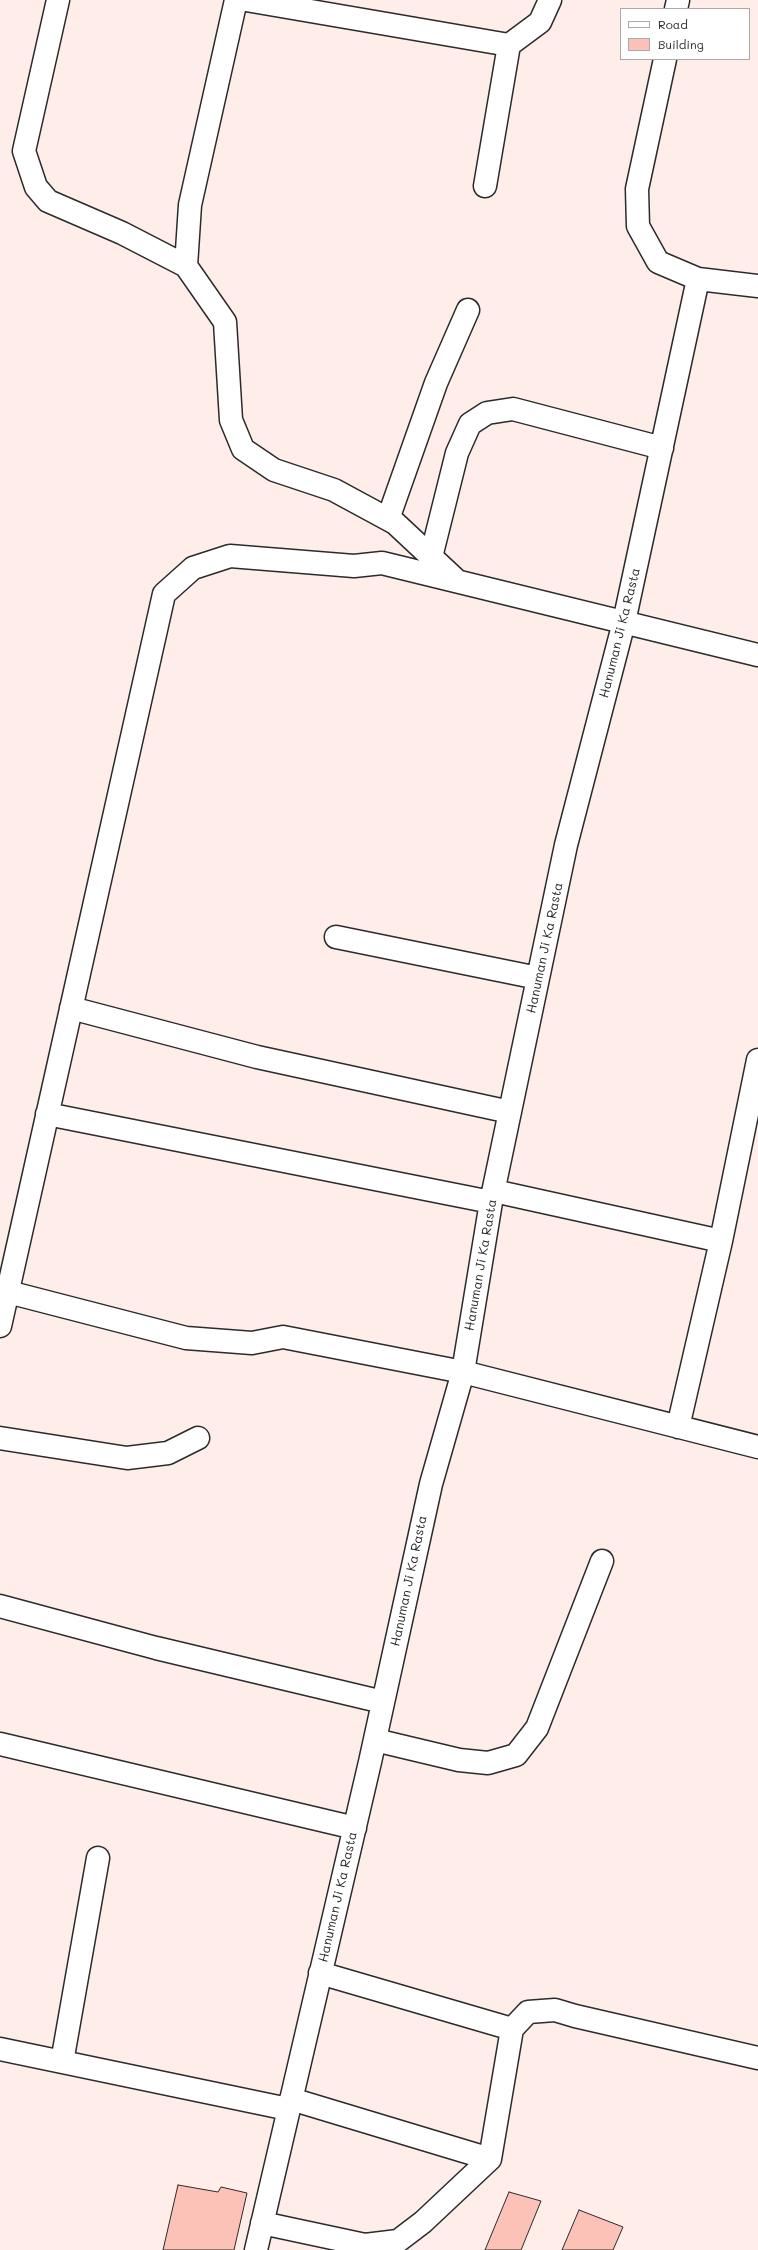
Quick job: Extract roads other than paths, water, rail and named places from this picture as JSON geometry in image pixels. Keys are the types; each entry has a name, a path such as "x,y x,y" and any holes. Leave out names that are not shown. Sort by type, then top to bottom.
{"street":[{"path":"58,0 24,151 36,187 48,200 122,233 186,266 225,322 231,420 243,449 274,470 334,490 395,523 456,580"},
{"path":"186,266 190,205 236,0"},
{"path":"246,0 509,45"},
{"path":"485,186 509,45 540,22 550,0"},
{"path":"665,60 637,188 638,226 658,262 698,279 758,286"},
{"name":"Hanuman Ji Ka Rasta","path":"256,2250 375,1740 430,1484 463,1372 492,1197 566,845 624,622 698,279"},
{"path":"388,519 436,383 468,310"},
{"path":"432,557 457,453 470,424 487,413 513,409 662,448"},
{"path":"0,1326 164,594 193,568 230,556 354,566 382,563 758,654"},
{"path":"336,937 538,978"},
{"path":"71,1008 256,1057 510,1112"},
{"path":"678,1427 721,1241 758,1060"},
{"path":"47,1114 721,1241"},
{"path":"8,1292 186,1338 252,1343 282,1337 463,1372 758,1447"},
{"path":"0,1438 127,1458 168,1453 198,1438"},
{"path":"375,1740 459,1760 488,1762 516,1755 537,1728 602,1561"},
{"path":"0,1606 156,1648 383,1702"},
{"path":"0,1744 355,1828"},
{"path":"62,2062 98,1858"},
{"path":"320,1973 512,2029"},
{"path":"262,2223 365,2245 398,2241 423,2222 490,2159 512,2029 528,2012 556,2010 575,2016 758,2058"},
{"path":"0,2049 62,2062 290,2104 490,2159"}]}
